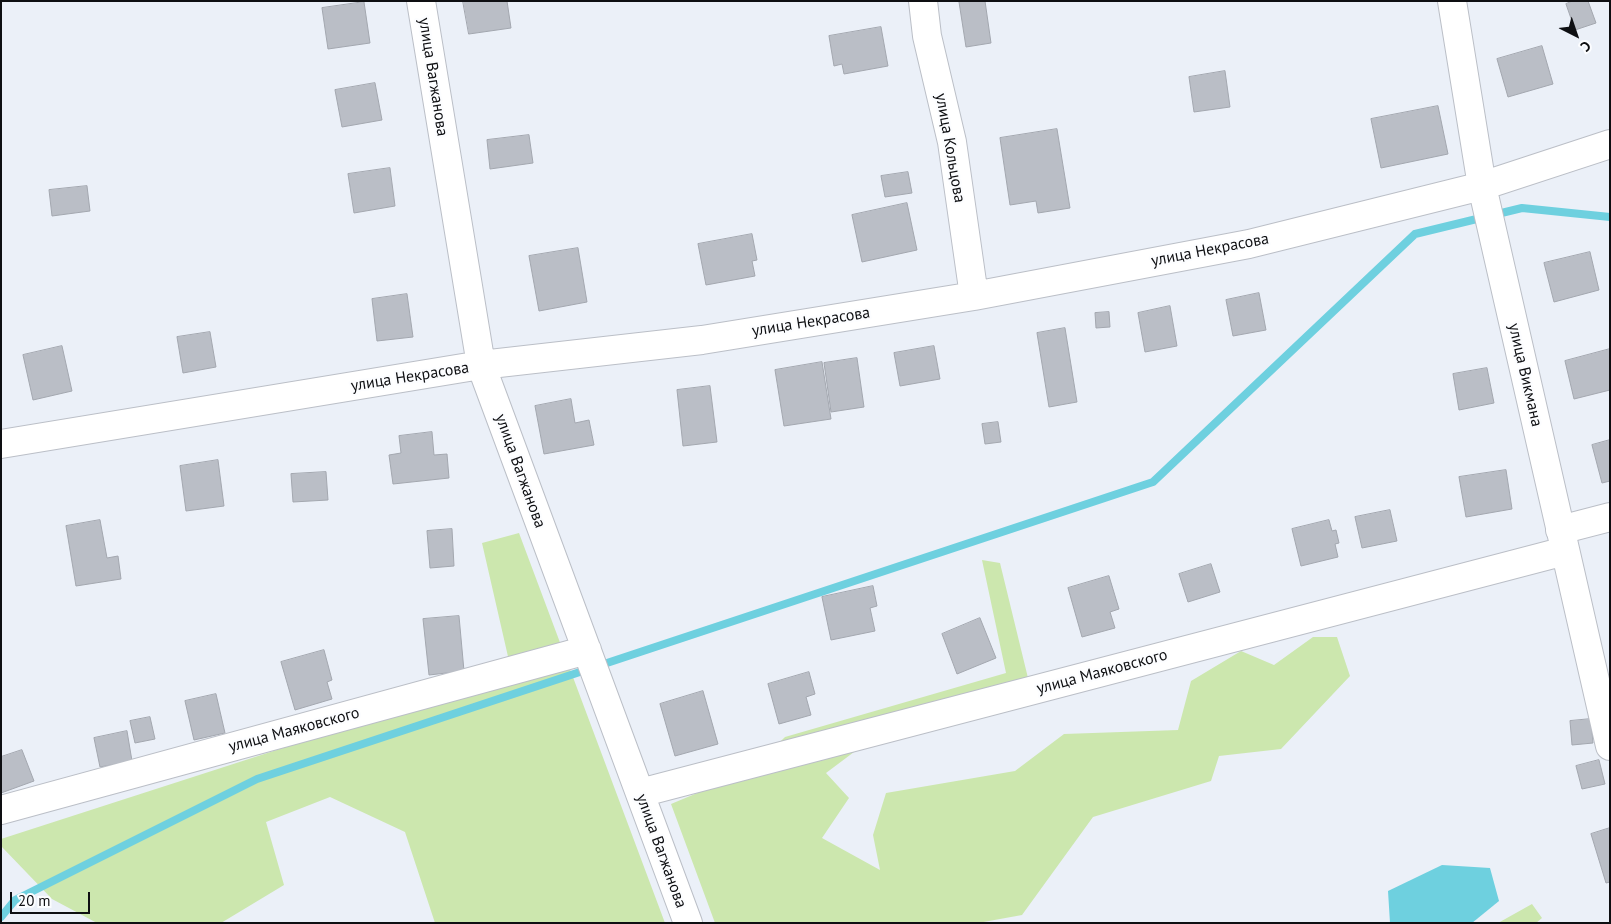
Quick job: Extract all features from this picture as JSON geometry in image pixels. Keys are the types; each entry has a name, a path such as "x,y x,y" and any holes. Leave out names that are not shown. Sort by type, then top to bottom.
{"street":[{"name":"улица Вагжанова","path":"421,1 481,365 688,923"},
{"name":"улица Кольцова","path":"923,1 927,36 952,142 974,296"},
{"name":"улица Викмана","path":"1452,1 1482,186 1610,746"},
{"name":"улица Некрасова","path":"1,444 481,365 702,340 974,296 1249,244 1482,186 1610,144"},
{"name":"улица Маяковского","path":"640,793 1563,540 1610,516"},
{"name":"улица Маяковского","path":"1,810 587,650"}],"green space":[{"path":"519,533 665,923 435,923 405,832 330,797 266,822 284,885 221,923 97,923 52,899 1,846 1,839 512,674 482,543"},
{"path":"982,560 1000,563 1028,678 894,722 826,773 849,798 822,838 880,870 873,835 886,793 1015,771 1064,734 1178,730 1191,681 1241,651 1274,665 1313,637 1337,637 1350,676 1281,749 1219,756 1211,781 1093,817 1022,915 978,923 715,923 671,804 750,771 785,737 1006,673"},
{"path":"1532,904 1542,918 1536,923 1498,923"}],"water":[{"path":"1442,865 1490,868 1499,901 1472,923 1390,923 1388,891"}],"building":[{"path":"463,1 507,1 511,28 469,34"},
{"path":"985,1 991,43 966,47 959,2"},
{"path":"1573,1 1588,1 1596,23 1575,30 1566,4"},
{"path":"364,2 370,43 328,49 322,8"},
{"path":"881,27 888,66 844,74 842,64 834,66 829,36"},
{"path":"1542,46 1553,84 1508,97 1497,59"},
{"path":"1225,71 1230,107 1194,112 1189,77"},
{"path":"375,83 382,120 342,127 335,90"},
{"path":"1438,106 1448,154 1381,168 1371,119"},
{"path":"1057,129 1070,208 1038,213 1036,201 1010,205 1000,138"},
{"path":"529,135 533,163 490,169 487,140"},
{"path":"390,168 395,206 354,213 348,174"},
{"path":"908,172 912,193 885,197 881,176"},
{"path":"87,186 90,211 52,216 49,190"},
{"path":"907,203 917,250 862,262 852,215"},
{"path":"752,234 757,260 752,261 755,276 706,285 698,244"},
{"path":"578,248 587,302 539,311 529,256"},
{"path":"1590,252 1599,290 1554,302 1544,263"},
{"path":"1259,293 1266,330 1233,336 1226,300"},
{"path":"407,294 413,337 377,341 372,299"},
{"path":"1170,306 1177,346 1145,352 1138,313"},
{"path":"1109,312 1110,327 1096,328 1095,313"},
{"path":"1065,328 1077,402 1049,407 1037,333"},
{"path":"210,332 216,367 183,373 177,337"},
{"path":"62,346 72,391 33,400 23,355"},
{"path":"934,346 940,379 900,386 894,353"},
{"path":"1610,349 1610,390 1574,399 1565,361"},
{"path":"857,358 864,407 831,412 824,363"},
{"path":"822,362 831,419 784,426 775,370"},
{"path":"1487,368 1494,403 1459,410 1453,374"},
{"path":"710,386 717,442 683,446 677,390"},
{"path":"571,399 575,423 589,420 594,445 544,454 535,406"},
{"path":"998,422 1001,442 985,444 982,424"},
{"path":"432,432 434,455 447,454 449,478 393,484 389,455 401,453 399,436"},
{"path":"1610,440 1610,481 1602,483 1592,445"},
{"path":"218,460 224,506 186,511 180,466"},
{"path":"1506,470 1512,509 1466,517 1459,477"},
{"path":"326,472 328,500 293,502 291,474"},
{"path":"1390,510 1397,541 1362,548 1355,517"},
{"path":"100,520 107,558 118,556 121,579 76,586 66,526"},
{"path":"1329,520 1332,531 1336,530 1339,543 1335,544 1338,557 1301,566 1292,529"},
{"path":"452,529 454,566 430,568 427,531"},
{"path":"1211,564 1220,592 1188,602 1179,574"},
{"path":"1109,576 1119,609 1110,612 1115,628 1082,637 1068,588"},
{"path":"873,586 877,606 870,608 875,631 831,640 822,597"},
{"path":"459,616 464,671 429,675 423,619"},
{"path":"980,618 996,658 957,674 942,634"},
{"path":"324,650 332,680 327,682 332,699 295,710 281,662"},
{"path":"809,672 815,694 806,697 811,715 779,724 768,684"},
{"path":"703,691 718,744 675,756 660,704"},
{"path":"216,694 225,733 194,740 185,701"},
{"path":"150,717 155,739 135,743 130,721"},
{"path":"1591,719 1593,743 1572,745 1570,721"},
{"path":"127,731 132,761 100,767 94,738"},
{"path":"22,750 34,781 1,793 1,757"},
{"path":"1599,760 1605,784 1582,789 1576,766"},
{"path":"1610,828 1610,882 1606,883 1591,834"}],"waterway":[{"path":"1,917 15,900 257,779 1153,482 1415,234 1522,208 1610,217"}]}
